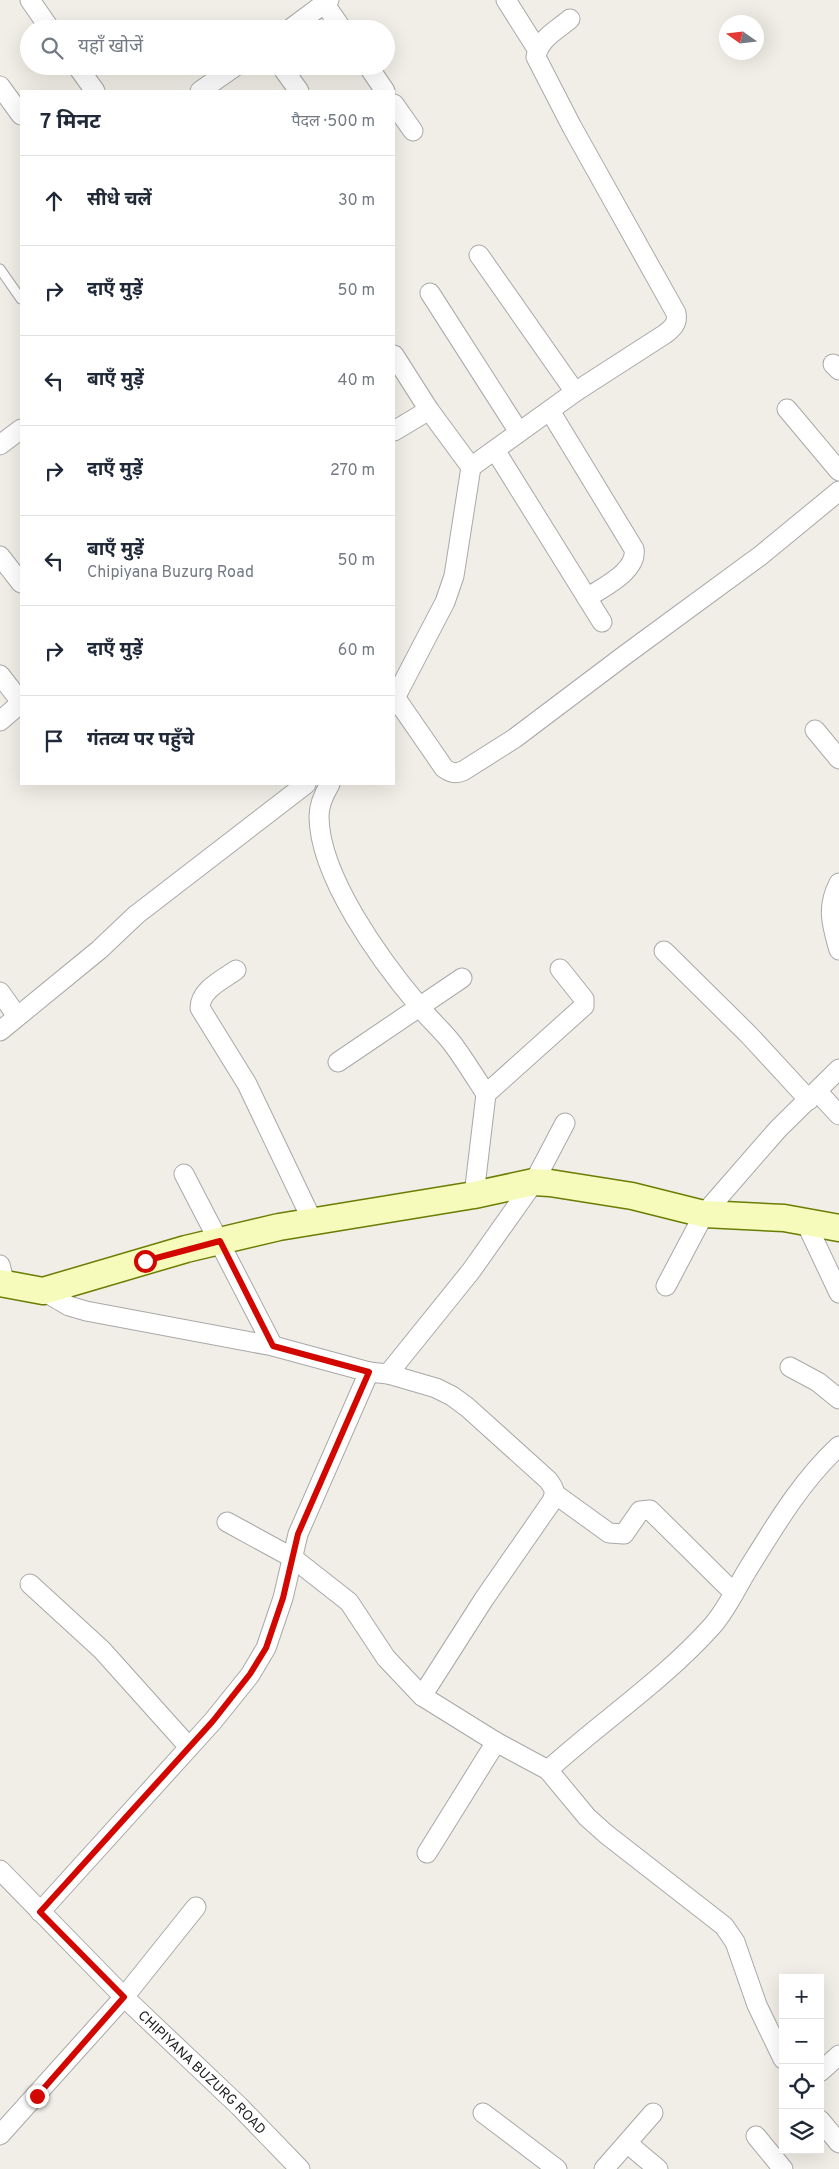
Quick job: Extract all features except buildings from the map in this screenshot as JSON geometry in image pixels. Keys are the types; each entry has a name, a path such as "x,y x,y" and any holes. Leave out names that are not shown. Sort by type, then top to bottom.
{"street":[{"path":"30,0 44,20"},
{"path":"506,0 537,49"},
{"path":"302,20 326,2 337,20"},
{"path":"471,467 575,392 665,334 674,327 677,319 676,313 539,66 536,57 537,49 541,43 570,19"},
{"path":"83,75 94,90"},
{"path":"201,90 223,75"},
{"path":"287,75 298,90"},
{"path":"374,75 384,90"},
{"path":"0,86 20,114"},
{"path":"395,105 413,131"},
{"path":"479,255 575,392"},
{"path":"430,293 519,432"},
{"path":"395,357 429,410 471,467 454,576 444,602 395,696"},
{"path":"788,409 839,471"},
{"path":"395,430 429,410"},
{"path":"550,411 634,549 636,556 628,569 587,598"},
{"path":"0,445 20,430"},
{"path":"495,450 602,622"},
{"path":"395,699 444,768 456,774 463,771 515,738 632,649 760,556 839,491"},
{"path":"0,556 20,582"},
{"path":"0,675 20,701"},
{"path":"0,721 20,703"},
{"path":"816,730 839,758"},
{"path":"0,1031 99,950 136,915 305,785"},
{"path":"312,785 326,791 319,816 324,844 336,882 353,913 380,956 419,1006 452,1043 486,1094 474,1195"},
{"path":"839,883 831,905 831,922 839,950"},
{"path":"664,950 749,1035 813,1095 839,1115"},
{"path":"486,1094 584,1006 584,999 560,969"},
{"path":"236,970 206,993 200,1000 200,1008 247,1084 275,1138 312,1220"},
{"path":"338,1062 462,978"},
{"path":"0,992 17,1016"},
{"path":"666,1286 704,1214 778,1129 839,1068"},
{"path":"388,1374 471,1271 534,1182 565,1123"},
{"path":"184,1174 273,1346"},
{"path":"42,1291 220,1241 312,1220 474,1195 534,1182 632,1196 704,1214 737,1214 805,1221 839,1228"},
{"path":"805,1221 839,1293"},
{"path":"2,1277 42,1291 69,1306 86,1312 273,1346 369,1372 388,1374 436,1388 467,1407 548,1480 554,1487 555,1494 552,1500 484,1599 422,1696"},
{"path":"790,1367 836,1390"},
{"path":"40,1912 189,1747 244,1682 266,1648 294,1558 298,1534 369,1372"},
{"path":"548,1770 583,1738 661,1677 714,1624 769,1536 812,1473 839,1446"},
{"path":"555,1494 614,1535 624,1534 640,1511 650,1510 734,1593"},
{"path":"227,1522 294,1558 349,1602 386,1658 422,1696 496,1742 548,1770 594,1823 640,1862 690,1898 724,1926 731,1934 757,2005 779,2051"},
{"path":"30,1584 102,1650 189,1747"},
{"path":"427,1853 496,1742"},
{"name":"CHIPIYANA BUZURG ROAD","path":"0,1870 124,1997 239,2106 300,2169"},
{"path":"0,2135 124,1997 196,1907"},
{"path":"824,2068 839,2055"},
{"path":"482,2113 558,2169"},
{"path":"604,2169 653,2113"},
{"path":"824,2125 839,2143"},
{"path":"756,2136 783,2169"},
{"path":"627,2143 658,2169"}],"lane":[{"path":"0,269 20,298"}],"route":[{"path":"37,2096 124,1997 40,1912 213,1721 250,1674 266,1648 283,1598 294,1558 294,1548 298,1534 369,1372 273,1346 220,1241 145,1261"}]}
